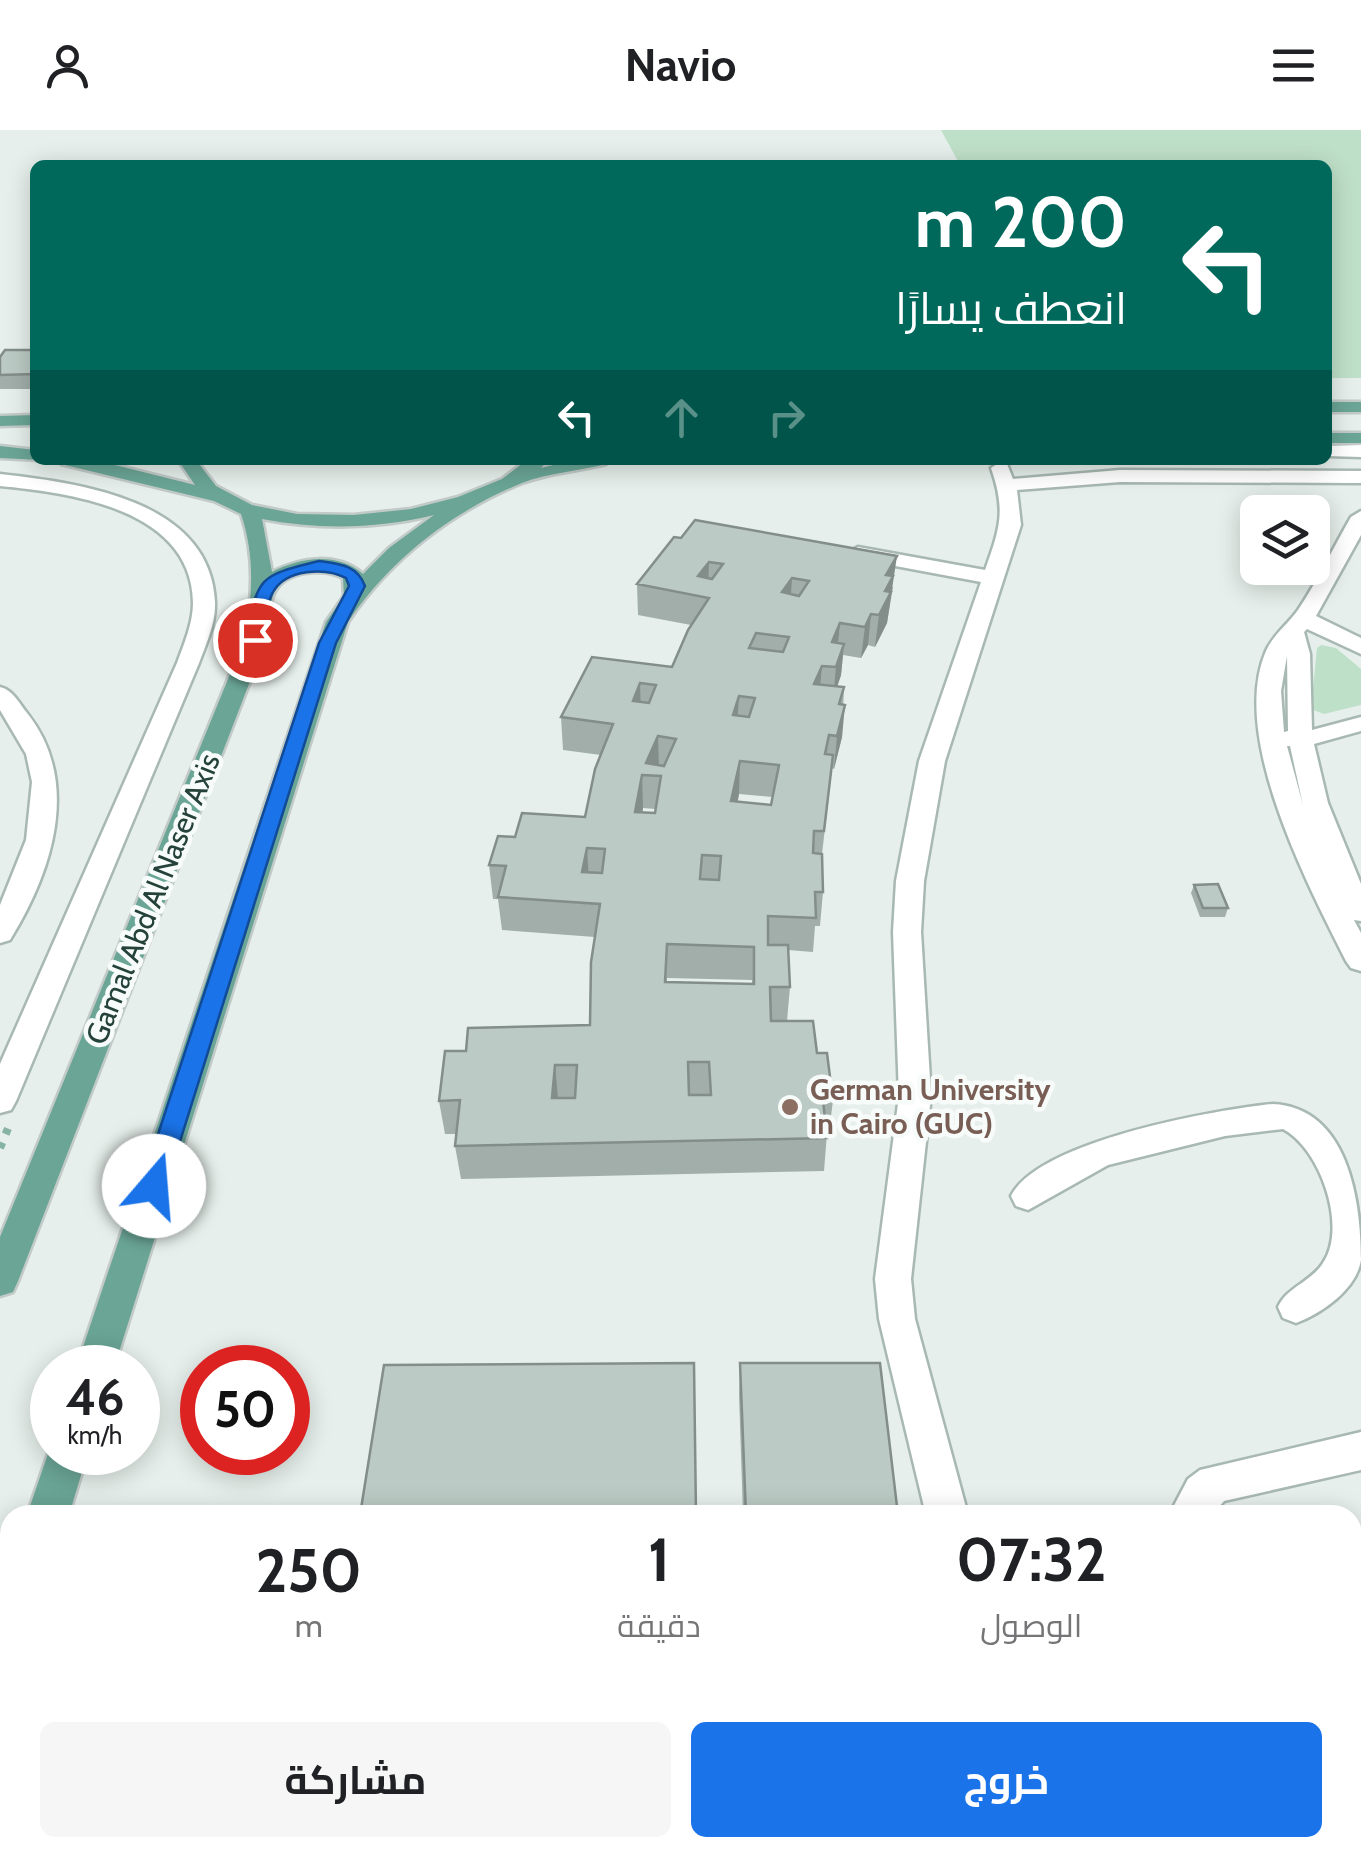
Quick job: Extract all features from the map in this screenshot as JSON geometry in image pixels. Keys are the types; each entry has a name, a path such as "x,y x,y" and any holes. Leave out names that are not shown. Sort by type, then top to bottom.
{"main road":[{"path":"1332,407 1361,407"},
{"path":"0,421 30,420"},
{"path":"1332,439 1360,449"},
{"path":"0,452 30,455"},
{"path":"93,465 134,473 279,517 344,522 412,516 472,501"},
{"path":"189,465 193,476 237,505"},
{"path":"517,479 533,465"},
{"path":"354,594 400,546 472,501 517,479 577,465"},
{"name":"Gamal Abd Al Naser Axis","path":"0,1281 246,666 263,592 260,542 237,505"},
{"path":"103,1345 328,643 357,586 353,576 340,568 319,566 287,571 272,580 263,592"},
{"path":"51,1505 61,1475"}],"street":[{"path":"1332,451 1360,449"},
{"path":"944,1505 904,1347 893,1279 894,1241 910,1156 915,1096 908,932 910,881 932,761 1011,525 1001,469 1120,476 1361,477"},
{"path":"0,480 99,496 160,523 189,550 203,584 204,603 188,663 0,1101"},
{"path":"1361,517 1298,626 1281,644 1272,700 1288,738 1284,783 1361,912"},
{"path":"838,549 993,578"},
{"path":"1298,626 1361,647"},
{"path":"0,694 33,736 43,763 46,797 41,838 0,933"},
{"path":"1288,738 1361,724"},
{"path":"1342,880 1361,960"},
{"path":"1028,1196 1098,1155 1276,1115 1308,1127 1351,1174 1350,1241 1344,1261 1324,1287 1296,1307"},
{"path":"1195,1505 1202,1493 1214,1484 1361,1451"}],"green space":[{"path":"941,130 1361,130 1361,378 1332,378 1332,160 957,160"},
{"path":"1317,648 1336,648 1361,669 1361,705 1324,714 1311,709"}],"building":[{"path":"5,350 30,350 30,374 0,375 0,357"},
{"path":"695,520 897,556 886,575 893,576 885,591 891,592 879,615 871,614 865,627 840,623 832,642 844,644 836,667 822,666 814,684 844,687 839,704 845,705 837,736 829,735 825,754 833,755 824,831 814,831 813,853 822,854 823,892 815,892 816,918 768,916 768,945 788,945 790,987 770,987 771,1021 813,1021 817,1053 827,1053 833,1100 823,1100 827,1138 455,1146 460,1100 439,1101 445,1051 466,1051 468,1028 590,1025 591,962 600,904 498,897 506,866 489,865 498,836 515,837 522,813 585,817 595,769 613,724 561,717 592,657 672,667 688,630 709,598 637,584 674,537 681,538","holes":["709,562 723,564 712,579 698,576","792,578 809,581 799,596 782,592","756,633 789,637 783,652 749,648","640,683 656,685 649,703 633,701","739,696 755,698 749,717 733,715","658,736 676,739 664,766 646,763","740,761 779,765 771,805 731,801","642,775 661,776 655,813 635,812","587,848 605,849 602,873 582,872","702,855 721,856 719,880 700,879","667,944 754,947 754,984 665,982","688,1062 709,1062 711,1095 689,1095","555,1065 577,1065 575,1098 552,1098"]},
{"path":"1218,884 1228,908 1203,908 1194,885"},
{"path":"694,1363 696,1505 362,1505 384,1365"},
{"path":"740,1363 880,1363 897,1505 746,1505"}],"place":[{"name":"German University in Cairo (GUC)","path":"790,1107"}],"route":[{"path":"154,1186 328,643 354,594 356,580 348,571 330,566 297,568 278,576 263,592 255,640"}]}
